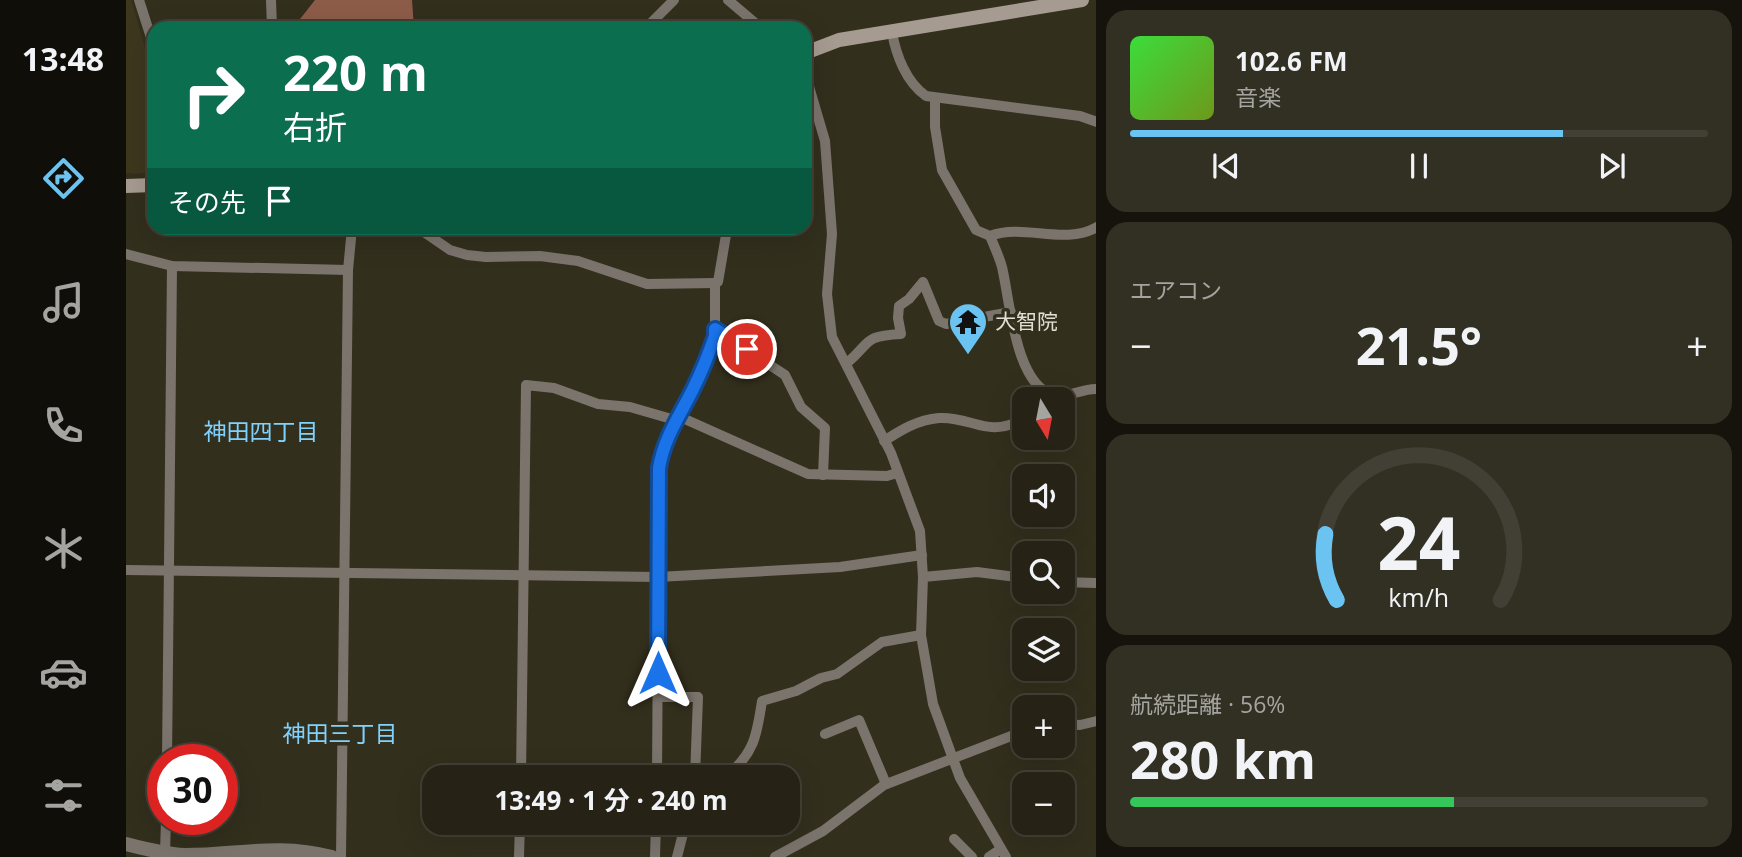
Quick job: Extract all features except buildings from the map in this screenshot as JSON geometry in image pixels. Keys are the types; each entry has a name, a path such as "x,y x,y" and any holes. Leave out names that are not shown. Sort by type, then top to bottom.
{"main road":[{"path":"812,50 839,40 892,32 1007,6 1082,0"},
{"path":"126,186 147,185"}],"street":[{"path":"139,0 147,25"},
{"path":"271,0 272,21"},
{"path":"653,21 674,0"},
{"path":"728,0 753,21"},
{"path":"892,32 899,58 909,77 917,90 926,96 1080,116 1096,122"},
{"path":"812,97 825,141 832,234 827,294 832,337 884,441 920,531 923,577 921,635 933,704 960,778 1004,853 989,857"},
{"path":"935,98 935,127 942,170 976,230 990,236 1007,232 1066,236 1083,234 1096,227"},
{"path":"341,857 348,270 351,235"},
{"path":"428,235 450,250 467,255 540,256 578,261 647,284 715,283"},
{"path":"657,765 659,468 661,455 676,418 695,387 715,336 715,283 718,282 726,235"},
{"path":"990,236 1001,263 1016,341 1027,369 1038,387"},
{"path":"126,254 172,266 348,270"},
{"path":"167,744 172,266"},
{"path":"846,363 872,338 901,334 899,306 903,305 923,282 939,321 946,324 1011,312"},
{"path":"715,329 785,375 801,407 825,428 823,475"},
{"path":"520,765 526,385 554,388 598,404 631,407 676,418 808,474 897,473"},
{"path":"1075,392 1087,388 1096,389"},
{"path":"884,441 917,422 939,418 992,428 1012,423"},
{"path":"126,570 658,577 840,567 922,555"},
{"path":"923,577 977,572 1012,576"},
{"path":"1075,582 1096,583"},
{"path":"738,765 751,749 758,728 761,701 796,691 821,678 837,674 882,642 921,635"},
{"path":"658,697 698,697 695,765"},
{"path":"825,734 859,720 886,784"},
{"path":"1075,725 1096,722"},
{"path":"775,857 823,831 886,784 1012,736"},
{"path":"165,853 166,835"},
{"path":"519,857 520,835"},
{"path":"655,857 656,835"},
{"path":"677,857 683,835"},
{"path":"954,839 972,857"},
{"path":"126,844 186,855 271,848 332,857"}],"shaded area":[{"path":"126,0 131,0 147,54 147,173 126,173"},
{"path":"315,0 412,0 414,21 298,21"}],"place":[{"name":"大智院","path":"968,356"}],"district":[{"name":"神田四丁目","path":"261,432"},
{"name":"神田三丁目","path":"340,734"}],"route":[{"path":"658,673 661,455 675,420 695,387 715,336 715,329 747,349"}]}
